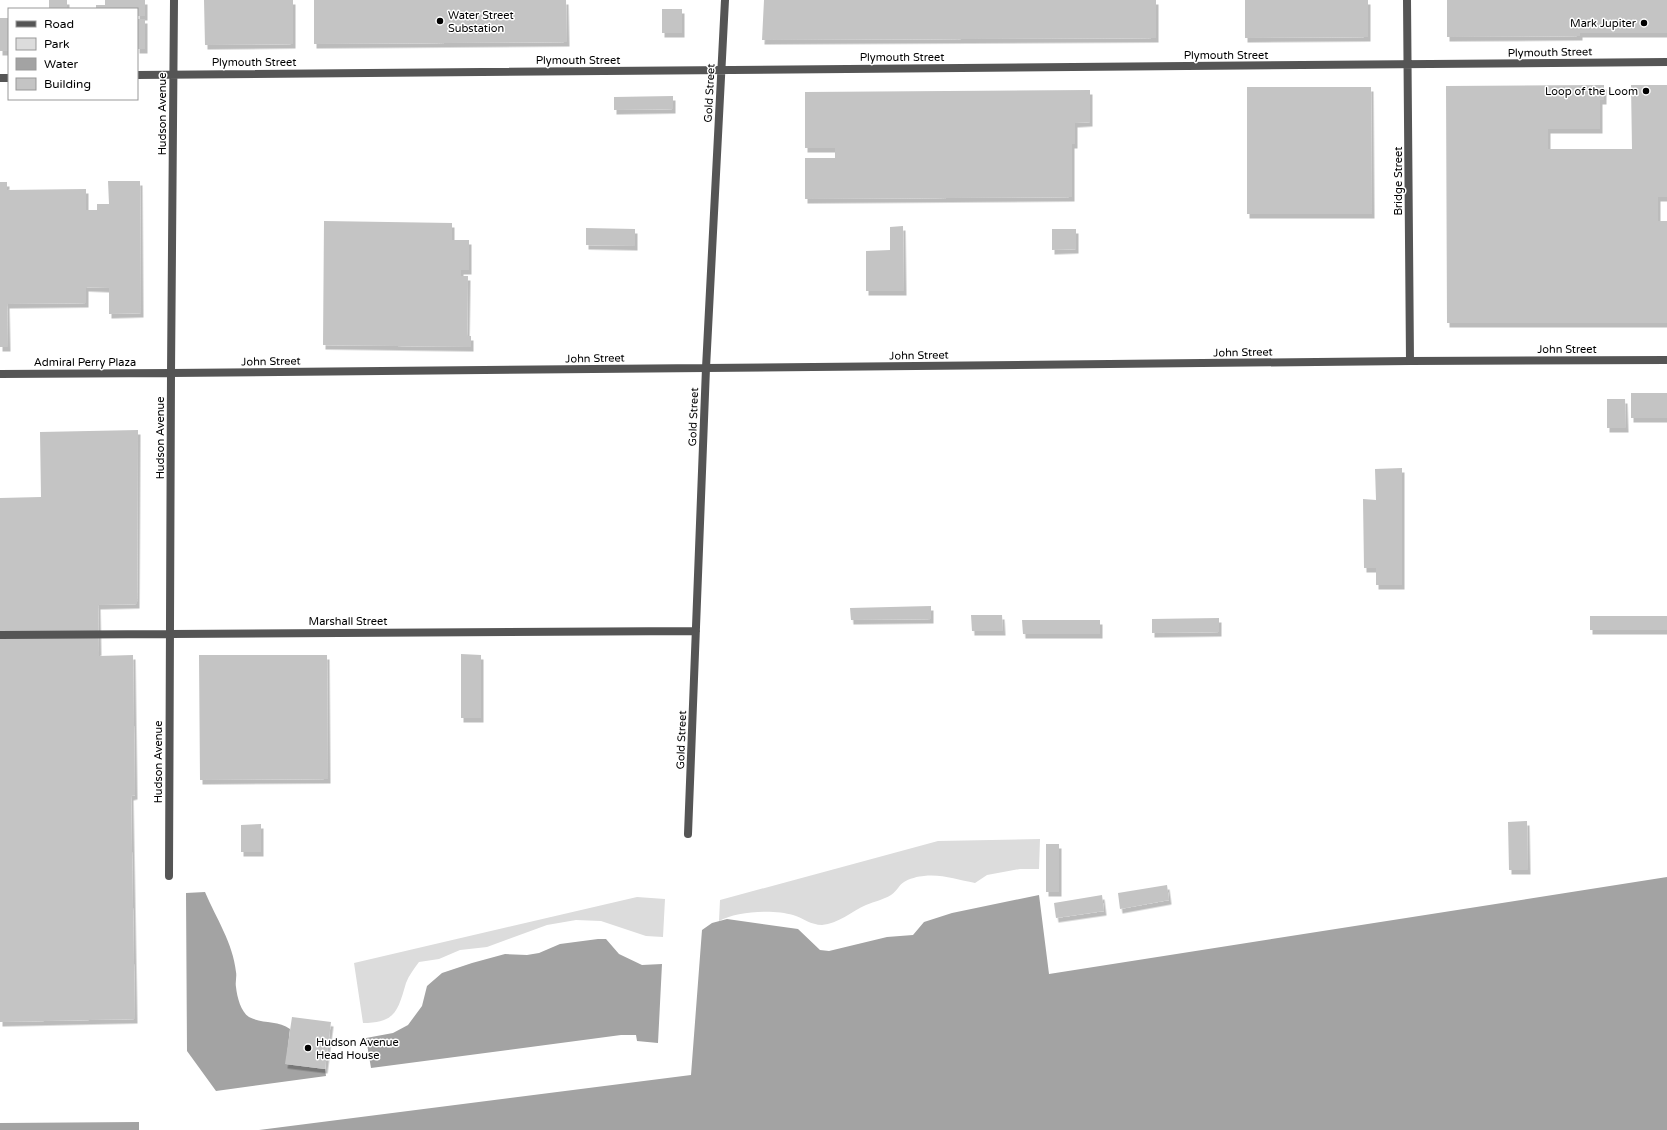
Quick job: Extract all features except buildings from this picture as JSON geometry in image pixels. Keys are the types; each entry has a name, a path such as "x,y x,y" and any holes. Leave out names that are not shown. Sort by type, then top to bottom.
{"street":[{"name":"Hudson Avenue","path":"168,876 174,0"},
{"name":"Gold Street","path":"688,834 706,368 725,0"},
{"name":"Bridge Street","path":"1408,0 1410,361"},
{"name":"Plymouth Street","path":"138,75 1667,62"},
{"name":"John Street","path":"171,373 1410,361 1667,360"},
{"name":"Admiral Perry Plaza","path":"0,374 171,373"},
{"name":"Marshall Street","path":"0,635 696,631"}],"green space":[{"path":"1040,839 1039,869 1020,869 987,875 975,883 937,876 917,877 904,882 888,897 866,905 839,920 828,924 818,925 793,915 776,912 745,913 719,921 720,900 938,841"},
{"path":"637,897 665,899 663,937 646,936 601,921 576,920 547,925 487,947 460,950 439,959 419,962 407,980 401,1001 394,1013 383,1021 363,1023 354,963"}],"water":[{"path":"1667,877 1667,1130 259,1130 691,1075 702,930 712,923 727,919 798,929 820,950 829,951 887,937 913,935 924,922 952,913 1039,895 1049,974"},
{"path":"205,892 228,941 236,972 237,995 244,1012 249,1017 259,1021 280,1024 290,1029 286,1064 325,1069 326,1076 216,1091 187,1051 186,893"},
{"path":"606,939 619,954 642,965 662,964 658,1043 637,1041 636,1035 621,1035 371,1068 366,1038 393,1033 408,1025 422,1006 427,986 442,973 505,954 527,955 539,953 560,944"},
{"path":"139,1122 139,1130 0,1130 0,1123"}],"place":[{"name":"Water Street Substation","path":"440,21"},
{"name":"Mark Jupiter","path":"1644,23"},
{"name":"Loop of the Loom","path":"1646,91"},
{"name":"Hudson Avenue Head House","path":"308,1048"}]}
